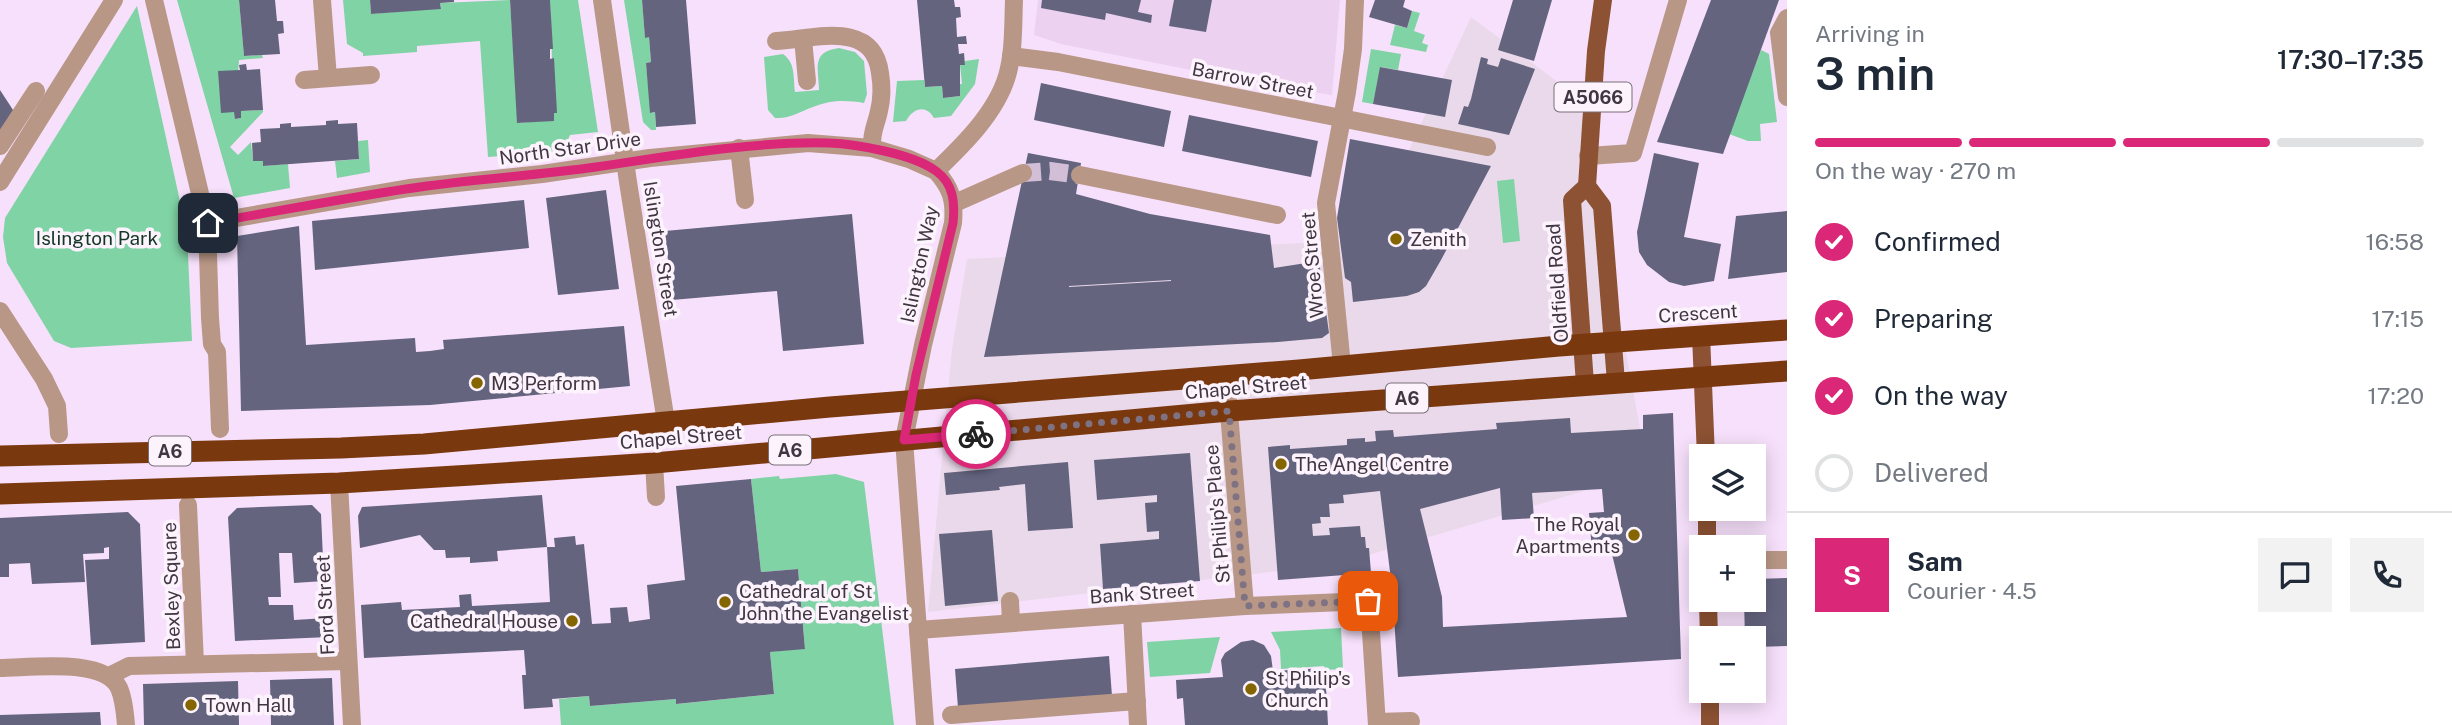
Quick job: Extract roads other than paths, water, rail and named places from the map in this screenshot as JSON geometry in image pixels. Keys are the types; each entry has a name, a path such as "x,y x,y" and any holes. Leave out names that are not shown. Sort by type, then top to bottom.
{"highway":[{"name":"Crescent","path":"1613,342 1787,330"},
{"name":"Chapel Street","path":"0,456 341,448 435,443 911,400 1613,342"},
{"name":"A6","path":"1616,382 1787,370"},
{"name":"Chapel Street","path":"0,494 340,483 654,463 1229,411 1616,382"}],"main road":[{"name":"Oldfield Road","path":"1603,0 1596,51 1587,186 1602,206 1616,382"},
{"name":"Oldfield Road","path":"1585,384 1572,200 1587,186"},
{"path":"1701,335 1706,444"},
{"path":"1710,703 1710,725"}],"street":[{"path":"0,182 114,0"},
{"path":"154,0 208,223 209,307 212,344 217,352 220,429"},
{"path":"322,0 328,78"},
{"name":"Islington Street","path":"602,0 666,422"},
{"path":"936,171 962,145 986,114 1006,78 1011,56 1014,0"},
{"name":"Wroe Street","path":"1342,366 1326,203 1348,92 1355,0"},
{"path":"1588,156 1633,153 1678,0"},
{"path":"1787,18 1779,33 1787,97"},
{"path":"776,41 849,36 871,46 879,62 881,82 879,112 871,134 872,148"},
{"path":"803,39 807,81"},
{"name":"Barrow Street","path":"1011,56 1058,62 1342,120 1488,146"},
{"path":"304,80 370,75"},
{"path":"0,146 36,91"},
{"name":"North Star Drive","path":"208,223 409,188 739,148 808,143 872,148 909,159 936,171"},
{"path":"739,148 745,200"},
{"name":"Islington Way","path":"925,725 904,440 953,223 955,203 949,185 936,171"},
{"path":"955,203 1023,173"},
{"path":"1080,175 1277,215"},
{"path":"0,311 44,379 57,406 59,434"},
{"name":"St Philip's Place","path":"1226,376 1245,606"},
{"path":"654,463 656,497"},
{"name":"Ford Street","path":"340,483 352,725"},
{"name":"Bexley Square","path":"188,505 195,664"},
{"path":"1766,559 1787,560"},
{"path":"1010,601 1011,623"},
{"name":"Bank Street","path":"918,631 1245,606 1368,601 1377,724"},
{"path":"1132,614 1138,725"},
{"path":"109,676 129,666 348,661"},
{"path":"0,668 73,667 92,669 109,676 118,686 126,725"},
{"path":"951,715 1137,701"},
{"path":"1377,724 1411,721"}],"tunnel":[{"path":"1023,173 1050,171 1080,175"}],"place":[{"name":"Zenith","path":"1396,239"},
{"name":"M3 Perform","path":"477,383"},
{"name":"The Angel Centre","path":"1281,464"},
{"name":"The Royal Apartments","path":"1634,535"},
{"name":"Cathedral of St John the Evangelist","path":"725,602"},
{"name":"Cathedral House","path":"572,621"},
{"name":"St Philip's Church","path":"1251,689"},
{"name":"Town Hall","path":"191,705"}],"park label":[{"name":"Islington Park","path":"97,238"}]}
